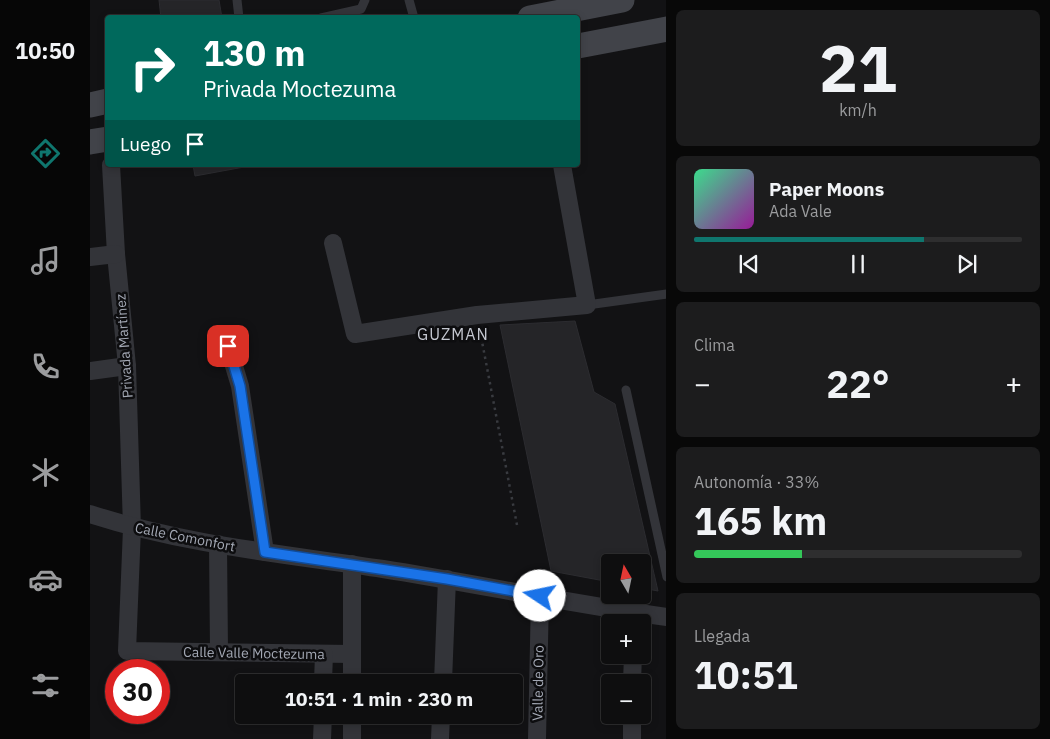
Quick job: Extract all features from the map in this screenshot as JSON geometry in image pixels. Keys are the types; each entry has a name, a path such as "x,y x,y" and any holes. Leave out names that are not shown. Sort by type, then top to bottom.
{"main road":[{"path":"546,15 622,0"},
{"path":"580,46 666,29"},
{"path":"90,105 105,102"},
{"path":"90,142 105,140"}],"street":[{"name":"Privada Martínez","path":"111,167 116,254 127,366 132,528 127,651"},
{"path":"333,243 355,334 477,315 587,305 562,167"},
{"path":"90,257 116,254"},
{"path":"228,346 240,386 265,552"},
{"path":"90,371 127,366"},
{"name":"Calle Comonfort","path":"90,514 132,528 265,552 447,579 540,596 620,614"},
{"path":"218,544 219,652"},
{"path":"352,564 352,674"},
{"path":"443,674 447,579"},
{"name":"Valle de Oro","path":"536,739 540,596"},
{"name":"Calle Comonfort","path":"651,617 666,617"},
{"name":"Calle Valle Moctezuma","path":"127,651 352,654"},
{"path":"323,674 324,654"},
{"path":"322,739 323,724"},
{"path":"352,724 352,739"},
{"path":"440,739 441,724"},
{"path":"632,724 632,739"}],"lane":[{"path":"238,0 239,15"},
{"path":"334,15 361,9 365,0"},
{"path":"409,0 413,15"},
{"path":"587,305 666,294"},
{"path":"626,390 666,577"}],"path":[{"path":"477,315 517,525"}],"building":[{"path":"159,0 219,0 222,15 161,15"},
{"path":"193,167 244,167 195,176"},
{"path":"575,321 594,392 615,404 649,554 601,554 601,580 551,571 500,325"},
{"path":"651,561 658,591 651,590"}],"district":[{"name":"GUZMAN","path":"453,334"}],"route":[{"path":"228,346 240,386 265,552 447,579 540,596"}]}
